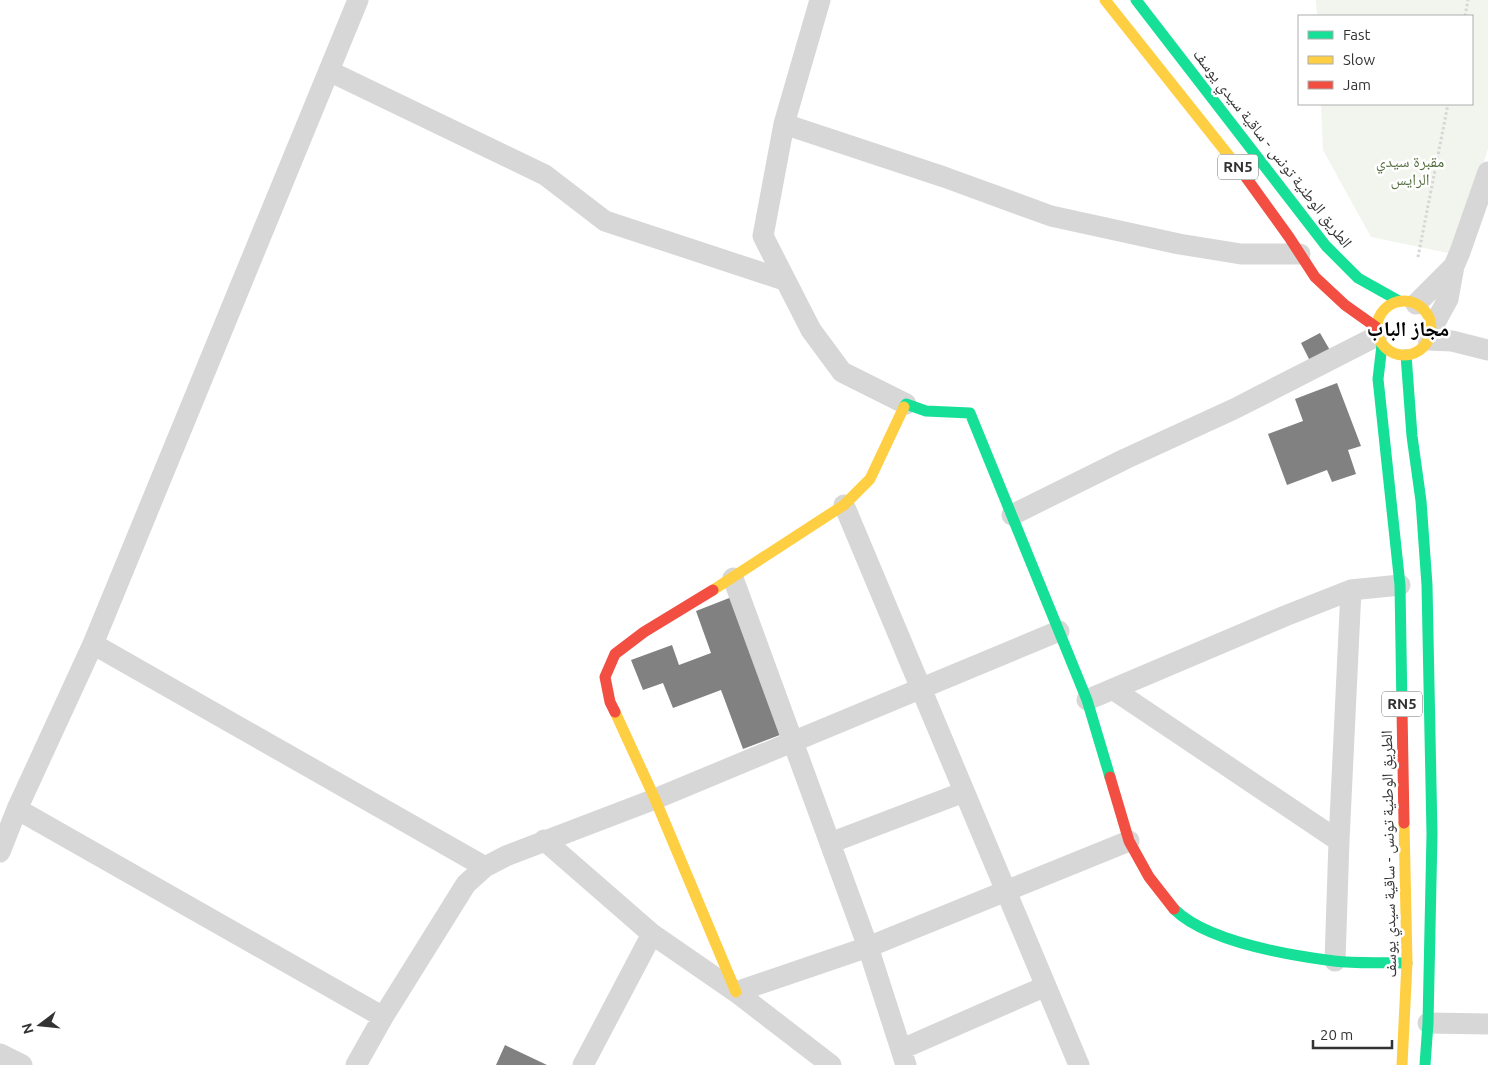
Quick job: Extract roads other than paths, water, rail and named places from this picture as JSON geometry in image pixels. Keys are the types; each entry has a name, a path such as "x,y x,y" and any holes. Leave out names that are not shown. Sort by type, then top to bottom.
{"main road":[{"name":"RN5","path":"1105,0 1244,175 1289,237 1315,277 1378,336 1388,351 1406,355 1412,436 1421,501 1427,585 1432,834 1428,1023 1425,1065"},
{"name":"الطريق الوطنية تونس - ساقية سيدي يوسف","path":"1136,0 1326,246 1358,278 1407,302"},
{"name":"RN5","path":"1378,336 1378,318 1383,310 1390,304 1407,302 1423,308 1428,315 1430,323 1429,336"},
{"name":"الطريق الوطنية تونس - ساقية سيدي يوسف","path":"1378,336 1378,380 1400,585 1407,963 1402,1065"},
{"path":"1406,355 1415,353 1423,347 1429,336"},
{"path":"736,992 655,800 610,702 605,677 615,654 644,632 733,578 844,505 870,478 906,404 926,412 970,413 1087,700 1129,841 1149,877 1176,911 1206,931 1251,946 1335,961 1407,963"}],"street":[{"path":"0,852 17,809 93,644 358,0"},
{"path":"820,0 784,124 763,236 811,330 842,372 906,404"},
{"path":"329,71 545,175 605,221 784,280"},
{"path":"784,124 944,177 1051,216 1179,244 1241,254 1300,254"},
{"path":"1488,172 1454,266 1448,299 1429,336 1488,350"},
{"path":"1407,302 1454,266"},
{"path":"1012,515 1124,459 1234,409 1378,336"},
{"path":"844,505 1079,1065"},
{"path":"733,578 868,946 904,1057 1046,986"},
{"path":"1087,700 1351,590 1400,585"},
{"path":"1335,961 1351,590"},
{"path":"356,1065 383,1017 466,884 485,867 544,840 655,800 921,687 1059,631"},
{"path":"93,644 485,867"},
{"path":"1114,690 1339,842"},
{"path":"830,844 964,792"},
{"path":"17,809 383,1017"},
{"path":"544,840 652,934 736,992 832,1065"},
{"path":"736,992 868,946 1129,841"},
{"path":"582,1065 652,934"},
{"path":"1428,1023 1488,1024"},
{"path":"0,1054 22,1065"}],"district":[{"name":"مجاز الباب","path":"1408,329"}],"park label":[{"name":"مقبرة سيدي الرايس","path":"1410,170"}]}
